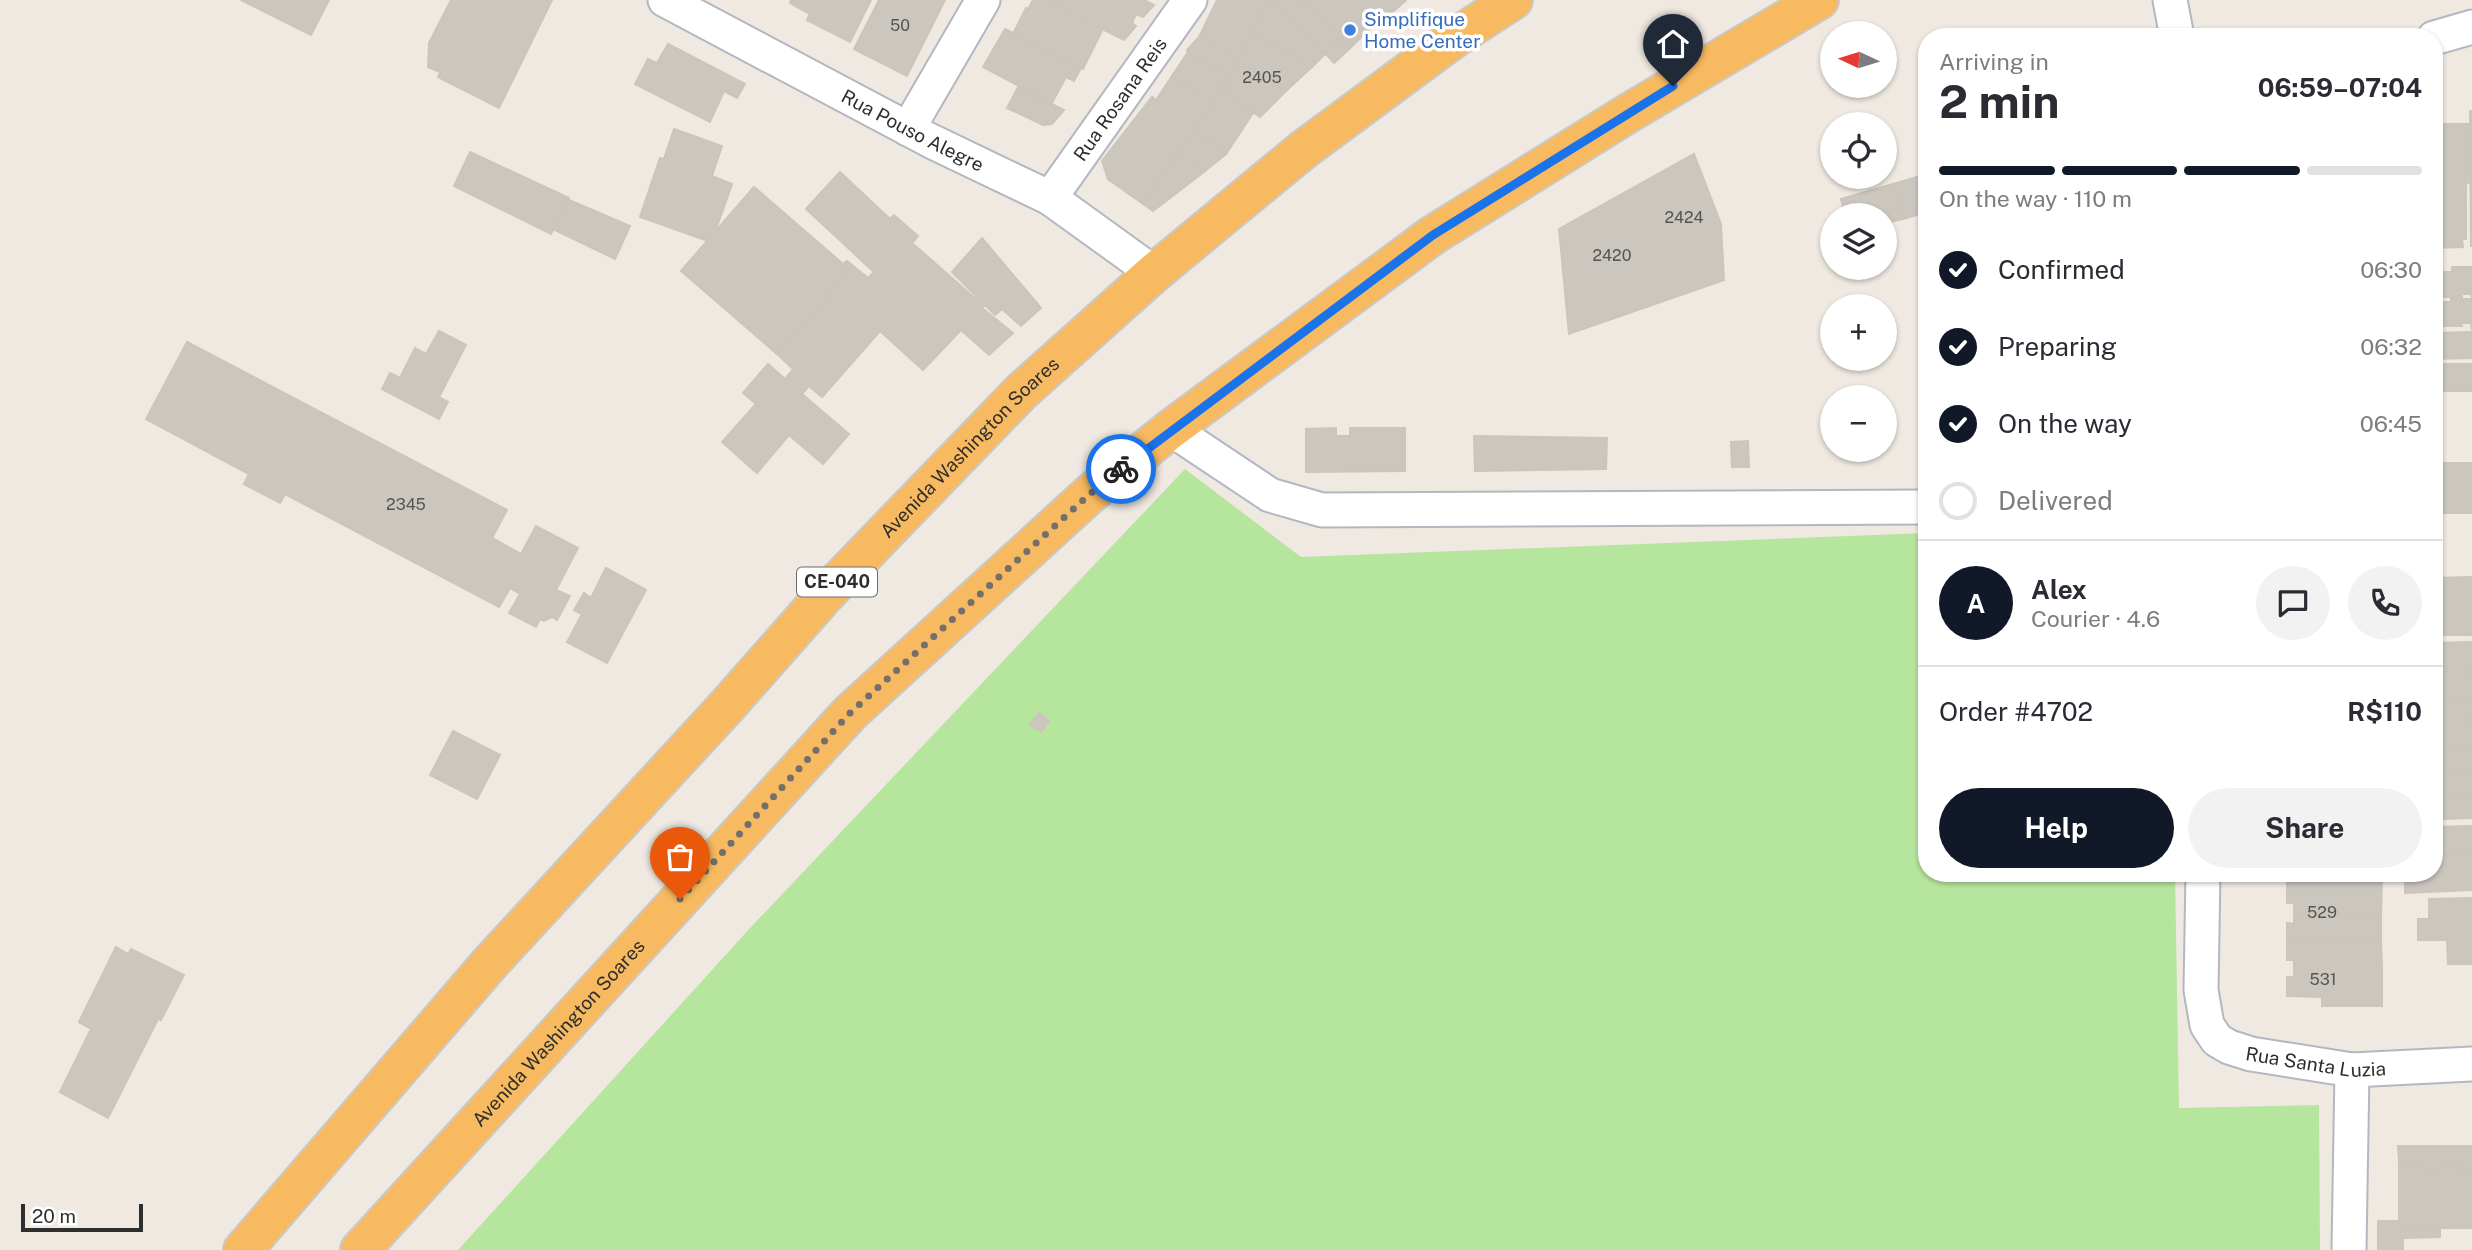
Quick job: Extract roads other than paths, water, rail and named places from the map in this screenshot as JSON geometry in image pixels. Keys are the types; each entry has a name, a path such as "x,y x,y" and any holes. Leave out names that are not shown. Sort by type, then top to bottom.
{"highway":[{"name":"Avenida Washington Soares","path":"243,1250 490,962 726,707 823,597 1022,391 1154,272 1303,149 1452,39 1513,0"},
{"name":"Avenida Washington Soares","path":"360,1250 850,713 1091,493 1171,429 1433,235 1815,1"}],"street":[{"name":"Rua Pouso Alegre","path":"665,0 908,129 1051,198 1154,272"},
{"path":"908,129 982,0"},
{"name":"Rua Rosana Reis","path":"1051,198 1190,0"},
{"path":"2170,0 2175,28"},
{"path":"2443,35 2472,27"},
{"path":"1171,429 1270,495 1322,510 1918,507"},
{"name":"Rua Santa Luzia","path":"2203,882 2201,990 2207,1025 2217,1040 2251,1054 2351,1070 2472,1064"},
{"path":"2349,1250 2351,1070"}],"place":[{"name":"Simplifique Home Center","path":"1350,30"}]}
